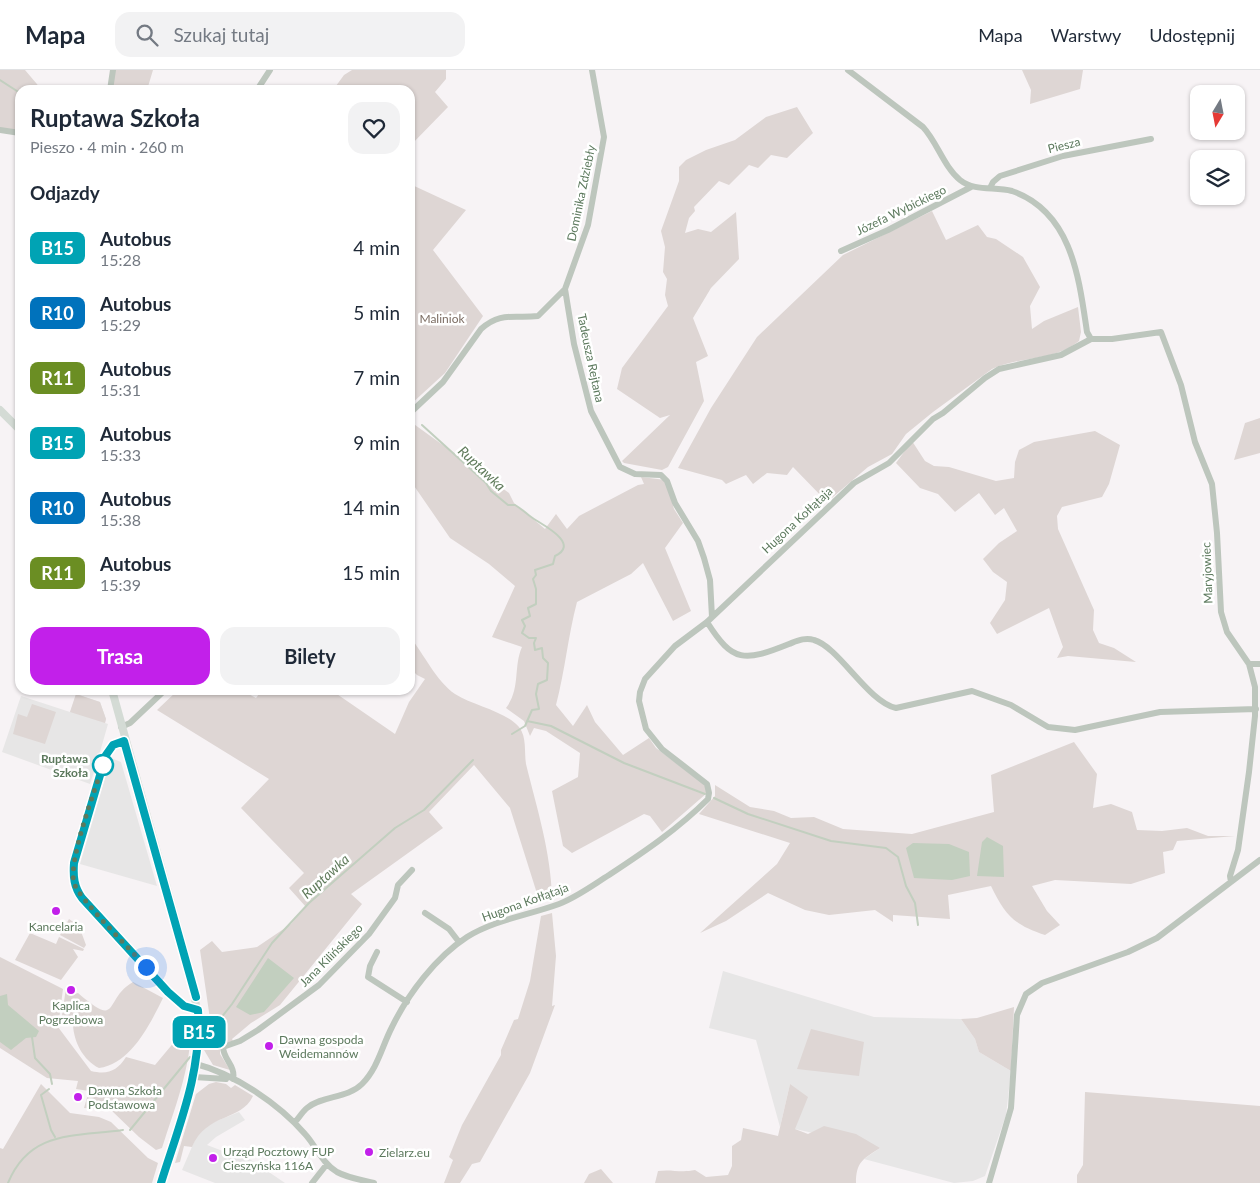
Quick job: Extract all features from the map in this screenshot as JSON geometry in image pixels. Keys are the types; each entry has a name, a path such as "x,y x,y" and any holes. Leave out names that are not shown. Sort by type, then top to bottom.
{"main road":[{"path":"0,410 15,425"},
{"path":"113,695 124,741 190,970 198,1010 199,1028 194,1077 161,1183"}],"street":[{"path":"111,85 113,70"},
{"path":"260,85 270,70"},
{"name":"Dominika Zdziebły","path":"415,408 443,382 481,329 489,322 502,316 538,316 566,289 588,225 602,150 602,123 592,70"},
{"path":"848,70 923,126 954,174 971,187 1008,190 1032,201 1061,231 1076,262 1087,332 1091,339"},
{"path":"0,130 15,132"},
{"name":"Piesza","path":"990,188 993,182 1000,176 1063,156 1151,139"},
{"name":"Józefa Wybickiego","path":"841,251 888,230 971,187"},
{"name":"Tadeusza Rejtana","path":"566,289 574,344 590,411 620,467 635,474 661,475 667,481 675,502 698,541 704,558 710,580 712,617"},
{"name":"Maryjowiec","path":"1091,339 1112,339 1156,332 1163,335 1181,385 1195,442 1212,484 1217,533 1221,612 1227,632 1249,664 1255,687 1256,709 1238,850 1230,876 1231,882"},
{"name":"Hugona Kołłątaja","path":"295,1122 307,1108 316,1103 351,1092 364,1083 376,1064 391,1027 407,1002 429,973 459,942 484,928 558,904 577,895 669,835 708,799 709,788 703,780 662,749 650,736 642,720 639,701 645,679 675,646 712,617 854,483 867,473 889,463 933,419 943,414 985,378 1000,368 1061,355 1091,339"},
{"path":"706,622 724,648 743,656 760,654 802,639 817,641 880,699 896,708 972,691 1011,704 1048,727 1075,730 1160,712 1256,709"},
{"path":"1249,664 1260,664"},
{"path":"121,726 130,723 160,695"},
{"path":"124,741 113,745 106,755 74,863 74,884 82,898 168,992 184,1006 198,1010"},
{"path":"989,1183 1011,1108 1017,1015 1026,994 1042,983 1128,952 1157,938 1260,860"},
{"name":"Jana Kilińskiego","path":"233,1079 234,1071 224,1053 223,1047 253,1033 319,985 369,934 395,898 398,885 412,870"},
{"path":"424,913 449,929 459,942"},
{"path":"377,952 370,966 368,977 407,1002"},
{"path":"196,1064 251,1088 295,1122 327,1164 339,1173 374,1183"},
{"path":"194,1077 233,1079"},
{"path":"312,1183 327,1164"}],"shaded area":[{"path":"76,695 79,695 100,702 106,719 105,723 108,724 100,752 97,754 99,756 90,784 2,752 21,696 70,712"},
{"path":"111,758 121,762 157,886 80,864"},
{"path":"987,837 1003,846 1004,877 977,876 982,842"},
{"path":"913,843 949,844 969,852 970,876 952,880 914,878 906,848"},
{"path":"268,958 294,978 264,1012 250,1015 236,1007"},
{"path":"723,971 874,1017 961,1019 975,1039 979,1052 1011,1071 1006,1115 985,1176 973,1181 954,1183 864,1159 880,1148 795,1129 790,1084 780,1127 756,1040 709,1028"},
{"path":"7,994 8,1005 39,1031 36,1037 26,1038 11,1050 0,1042 0,996"},
{"path":"239,1112 245,1120 216,1137 207,1145 228,1153 242,1154 285,1183 215,1183 182,1170 197,1135 209,1124"}],"green space":[{"path":"0,70 25,70 38,85 15,85 15,130 0,128"},
{"path":"114,70 153,70 148,85 112,85"},
{"path":"352,70 446,70 446,79 435,92 448,107 415,141 415,85 337,85 344,75"},
{"path":"1022,70 1083,70 1080,89 1030,104 1031,90"},
{"path":"797,107 813,133 787,158 771,155 758,168 749,165 729,185 719,181 694,207 695,211 689,218 685,233 698,229 711,232 736,212 739,259 711,288 693,318 708,356 696,362 704,401 668,467 662,470 624,463 622,461 670,415 660,418 617,389 622,368 668,306 665,295 667,279 663,272 665,247 661,231 679,181 679,167 686,160 706,150 735,140 766,117"},
{"name":"Maliniok","path":"415,186 466,210 433,250 483,316 445,373 415,400"},
{"path":"932,211 946,240 978,225 987,237 996,239 1023,257 1040,287 1030,306 1032,329 1044,321 1078,307 1081,332 1079,341 1059,352 992,369 933,412 906,434 892,454 868,467 827,502 793,467 787,475 767,473 753,484 746,475 726,484 722,480 678,468 711,408 757,337 843,255"},
{"path":"1260,418 1260,453 1234,460 1245,423"},
{"path":"415,425 509,493 514,503 545,529 556,514 567,529 579,516 638,485 644,484 641,477 666,480 674,509 683,523 665,548 691,611 673,621 643,563 631,574 577,602 556,705 573,726 587,705 595,722 623,755 649,738 656,748 706,786 707,793 662,832 650,816 644,814 572,853 563,846 552,791 578,777 580,753 546,731 534,728 530,736 524,721 506,708 514,693 519,655 522,647 492,637 515,586 489,564 450,538 415,487"},
{"path":"1095,431 1120,445 1109,484 1102,497 1062,507 1057,516 1058,529 1094,610 1093,630 1099,643 1114,648 1136,662 1068,656 1057,658 1063,647 1049,608 997,634 990,623 1005,600 1007,582 993,572 983,559 999,543 1017,531 1004,508 995,515 979,493 955,512 938,494 920,488 896,463 912,441 925,461 934,466 949,467 996,481 1014,478 1015,462 1019,450 1034,442"},
{"path":"415,644 448,689 463,698 506,717 513,721 522,731 526,764 546,847 552,899 540,903 510,808 474,765 429,812 443,828 351,894 362,904 280,1005 251,1023 232,1039 233,1041 220,1044 220,1054 230,1070 213,1065 204,1050 204,1019 210,1019 200,950 212,941 222,952 257,947 291,924 306,907 289,888 304,873 241,808 269,779 157,710 173,695 250,695 256,698 258,695 338,695 395,734 409,702 425,679 415,673"},
{"path":"76,695 79,695 100,702 106,719 105,723 70,712"},
{"path":"32,704 56,712 45,744 13,734 18,714 27,717"},
{"path":"1074,742 1097,774 1093,808 1111,804 1132,812 1137,830 1162,831 1187,828 1208,836 1235,836 1177,841 1173,850 1163,852 1165,873 1131,884 1055,880 1032,886 1047,911 1060,925 1045,935 1025,927 1012,918 1006,912 991,886 948,895 950,919 893,915 893,922 875,910 829,915 805,910 768,893 726,921 700,933 777,864 790,843 699,814 715,796 715,785 750,807 774,811 791,818 814,817 843,829 912,834 994,812 991,775"},
{"path":"552,913 556,956 552,1006 555,1005 530,1073 480,1162 472,1164 460,1183 444,1183 453,1160 449,1157 462,1125 501,1055 501,1050 514,1020 518,1019 530,981 541,916"},
{"path":"69,919 79,926 86,945 84,948 60,935"},
{"path":"30,933 56,944 59,937 84,949 83,951 73,949 78,957 61,980 15,960"},
{"path":"0,957 63,989 58,1027 91,1071 111,1071 119,1066 126,1057 155,1065 191,1022 191,1038 186,1070 162,1148 156,1150 139,1137 111,1110 84,1108 89,1091 76,1089 78,1081 47,1078 0,1048"},
{"path":"133,982 163,998 145,1031 130,1051 121,1059 99,1068 93,1065 80,1050 75,1038 73,1025 61,1022 66,988 72,995 78,993 91,1004 106,1010 110,1008 124,989"},
{"path":"1014,1007 1011,1071 979,1052 975,1039 961,1019 977,1018"},
{"path":"811,1029 864,1042 859,1076 797,1069"},
{"path":"216,1082 226,1084 231,1088 235,1085 253,1096 241,1110 206,1128 198,1136 192,1147 184,1146 180,1162 175,1163 196,1094 209,1084"},
{"path":"41,1084 70,1113 99,1117 111,1122 148,1158 158,1163 152,1183 0,1183 0,1148 3,1149"},
{"path":"790,1084 808,1097 795,1129 808,1134 824,1126 856,1134 880,1148 869,1155 859,1166 856,1183 655,1183 658,1171 667,1170 695,1170 706,1177 728,1175 732,1166 732,1146 741,1140 743,1128 778,1136"},
{"path":"1085,1092 1260,1106 1260,1183 1077,1183 1077,1175 1083,1165"},
{"path":"601,1169 613,1183 584,1183 589,1174"}],"waterway":[{"name":"Ruptawka","path":"0,80 15,90"},
{"name":"Ruptawka","path":"422,425 486,483 491,491 508,505 515,505 552,531 558,536 564,546 562,551 555,556 553,564 535,570 536,575 533,579 536,589 536,604 528,608 530,616 522,620 525,626 522,633 529,638 536,638 534,643 535,650 542,648 543,658 548,663 547,680 538,684 536,694 539,709 532,710 525,726 512,734"},
{"path":"527,721 551,726 624,763 705,794"},
{"name":"Ruptawka","path":"213,1028 232,1004 272,943 309,903 395,828 424,810 473,760"},
{"path":"714,798 748,814 831,841 886,848 898,857 906,886 915,903 918,925"},
{"path":"32,1037 35,1058 50,1074 52,1084"},
{"name":"Ruptawka","path":"130,1130 190,1057"},
{"path":"49,1089 41,1095 51,1130 55,1137"},
{"name":"Ruptawka","path":"8,1183 17,1166 28,1153 41,1145 55,1139 71,1136 123,1130"}],"bus line":[{"name":"B15","path":"161,1183 192,1086 198,1048 198,1010 184,1006 168,992 101,916 82,898 74,884 73,875 74,863 108,749 124,741 185,952 196,997"}],"place":[{"name":"Ruptawa Szkoła","path":"103,765"},
{"name":"Kancelaria","path":"56,911"},
{"name":"Kaplica Pogrzebowa","path":"71,990"},
{"name":"Dawna gospoda Weidemannów","path":"269,1046"},
{"name":"Dawna Szkoła Podstawowa","path":"78,1097"},
{"name":"Zielarz.eu","path":"369,1152"},
{"name":"Urząd Pocztowy FUP Cieszyńska 116A","path":"213,1158"}],"route":[{"path":"103,765 74,863 74,884 82,898 101,916 146,967"}]}
